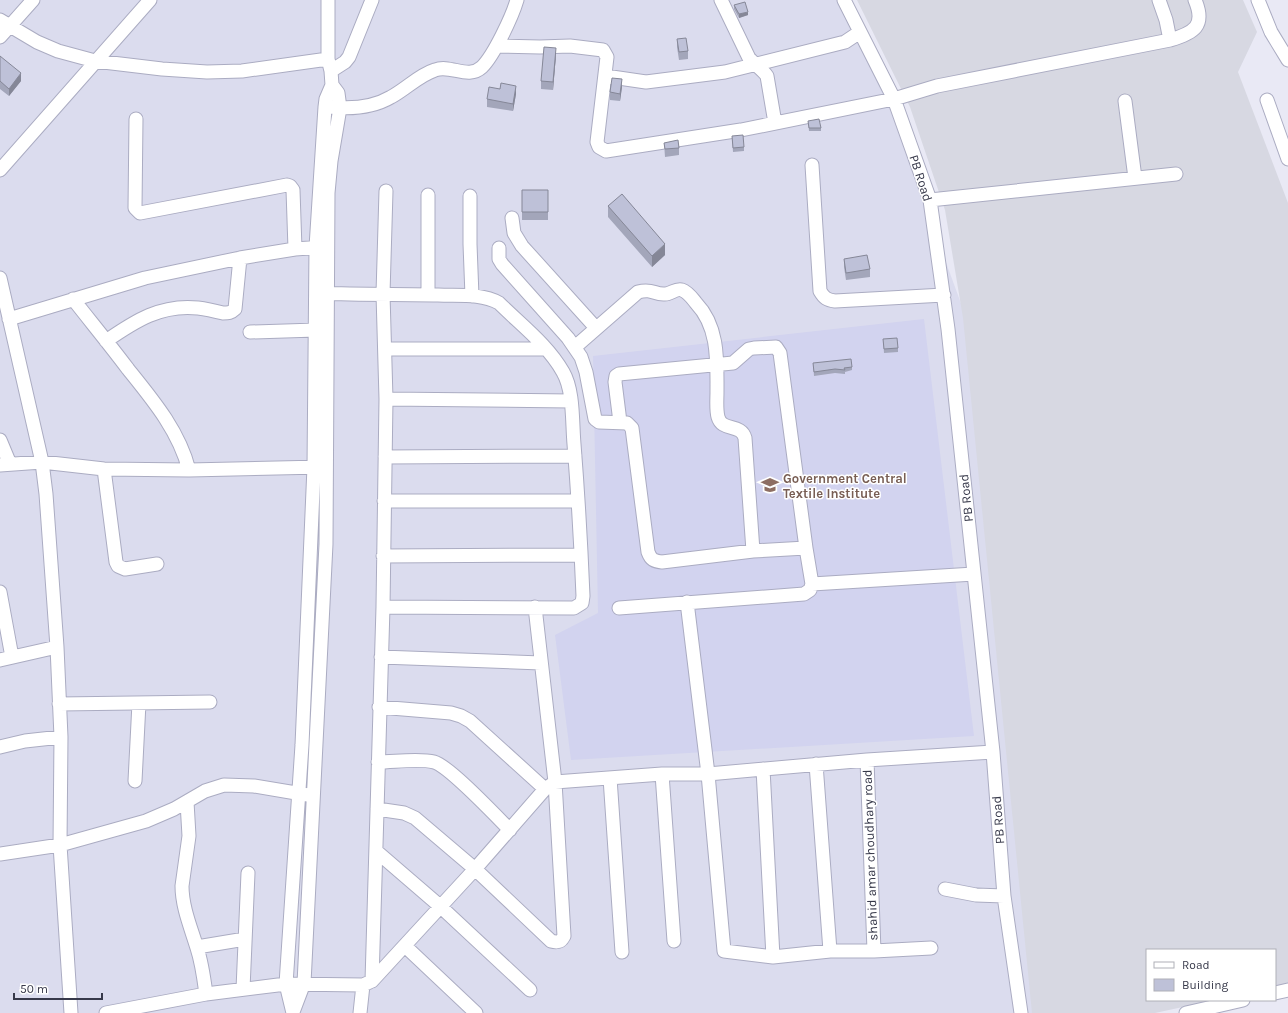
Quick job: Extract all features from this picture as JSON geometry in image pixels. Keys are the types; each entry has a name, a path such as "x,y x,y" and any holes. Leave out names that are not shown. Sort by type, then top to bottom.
{"street":[{"path":"0,37 5,23 34,0"},
{"path":"0,170 150,0"},
{"path":"293,1013 286,984 302,745 314,467 321,406 325,107 326,99 332,85 328,0"},
{"path":"5,23 37,42 58,51 95,61 162,69 228,72 330,65 345,62 349,57 372,0"},
{"path":"325,107 340,108 365,106 384,101 437,69 444,68 470,73 475,71 490,57 497,46 517,0"},
{"path":"721,0 749,58 767,76 775,123"},
{"name":"PB Road","path":"844,0 894,99 930,200 948,329 993,752 1004,896 1021,1013"},
{"path":"1159,0 1166,20 1170,40"},
{"path":"497,46 540,48 574,46 603,50 607,57 597,142 599,147 606,151 713,135 775,123 894,99 937,86 1170,40 1186,35 1198,25 1200,18 1199,10 1194,0"},
{"path":"1258,0 1271,32 1288,60"},
{"path":"605,76 636,81 657,81 725,72 845,42 860,32"},
{"path":"323,247 329,178 340,108 338,93 332,85"},
{"path":"1267,100 1288,159"},
{"path":"1125,101 1135,178"},
{"path":"136,119 135,208 137,212 140,213 287,185 293,190 295,249"},
{"path":"812,165 820,291 825,298 834,302 944,295"},
{"path":"930,200 1176,174"},
{"path":"360,1013 368,983 376,851 383,607 386,399 383,294 386,191"},
{"path":"428,195 428,295"},
{"path":"470,196 472,296"},
{"path":"512,218 514,233 522,246 596,328"},
{"path":"9,319 145,278 240,258 295,249 323,247"},
{"path":"499,248 499,259 502,264 575,347 584,364 595,419 600,422 620,422 630,424 633,432 648,552 651,558 655,561 662,562 753,551 806,548"},
{"path":"106,341 146,316 165,310 191,308 223,313 232,311 235,309 240,258"},
{"path":"0,278 42,462 46,494 61,737 60,845 70,1013"},
{"path":"575,347 638,292 651,290 664,294 683,290 693,299 707,317 714,338 717,365 719,420 724,425 740,430 745,438 753,551"},
{"path":"323,293 472,296 490,298 499,303 546,349 563,371 567,381 571,401 584,596 582,603 574,608 383,607"},
{"path":"322,346 316,330 323,293"},
{"path":"73,299 146,391 174,432 184,452 189,470"},
{"path":"250,332 316,330"},
{"path":"619,608 804,594 810,590 812,584 780,353 776,347 754,348 744,352 733,363 619,374 616,376 615,382 620,422"},
{"path":"384,349 546,349"},
{"path":"386,399 571,401"},
{"path":"293,1013 304,983 326,544 327,467 321,406"},
{"path":"0,440 5,465 42,462 104,469 189,470 327,467"},
{"path":"385,457 575,456"},
{"path":"104,469 116,562 118,566 125,569 158,564"},
{"path":"384,501 578,501"},
{"path":"311,543 326,544"},
{"path":"383,556 581,554"},
{"path":"812,584 974,574"},
{"path":"0,592 6,658 56,647"},
{"path":"687,602 708,774 724,951 772,957 830,950 874,951 930,948"},
{"path":"377,809 404,813 415,818 475,869 551,941 556,943 562,939 564,936 535,607"},
{"path":"381,657 541,663"},
{"path":"59,704 210,702"},
{"path":"135,782 139,703"},
{"path":"379,707 451,713 461,716 470,721 550,786"},
{"path":"0,747 25,741 61,737"},
{"path":"106,1013 206,994 286,984 368,983 405,946 550,786 610,778 662,774 708,774 867,760 993,752"},
{"name":"shahid amar choudhary road","path":"867,760 874,951"},
{"path":"378,762 435,762 450,772 510,830"},
{"path":"816,764 830,950"},
{"path":"763,769 772,957"},
{"path":"662,774 674,941"},
{"path":"610,778 622,952"},
{"path":"0,854 60,845 146,821 174,809 204,791 224,786 254,786 299,794 314,795"},
{"path":"187,802 189,836 182,894 200,958 206,994"},
{"path":"376,851 441,907 530,990"},
{"path":"243,989 248,873"},
{"path":"945,889 976,895 1004,896"},
{"path":"197,946 246,939"},
{"path":"405,946 476,1013"},
{"path":"1276,992 1288,990"},
{"path":"1186,1013 1239,1001"}],"shaded area":[{"path":"0,0 850,0 1004,421 1082,1013 0,1013"},
{"path":"857,0 1243,0 1257,32 1238,72 1288,203 1288,984 1276,987 1276,949 1146,949 1146,1001 1210,1001 1155,1013 1032,1013 963,318 945,210 910,107"},
{"name":"Government Central Textile Institute","path":"924,319 974,736 571,760 555,635 598,613 593,356"}],"building":[{"path":"745,2 748,12 739,14 734,5"},
{"path":"686,38 688,51 679,52 677,39"},
{"path":"544,47 556,48 553,82 541,81"},
{"path":"0,56 21,73 9,89 0,81"},
{"path":"612,78 622,79 620,94 610,92"},
{"path":"501,83 516,86 513,104 487,99 489,87 500,89"},
{"path":"819,119 821,128 809,128 808,121"},
{"path":"743,135 744,147 733,148 732,136"},
{"path":"678,140 679,148 665,149 664,143"},
{"path":"522,190 548,190 548,212 522,212"},
{"path":"622,194 665,244 652,256 608,206"},
{"path":"867,255 870,269 846,273 844,259"},
{"path":"897,338 898,348 884,349 883,339"},
{"path":"851,359 852,367 844,368 845,370 835,369 814,372 813,363"}],"place":[{"name":"Government Central Textile Institute","path":"770,485"}]}
